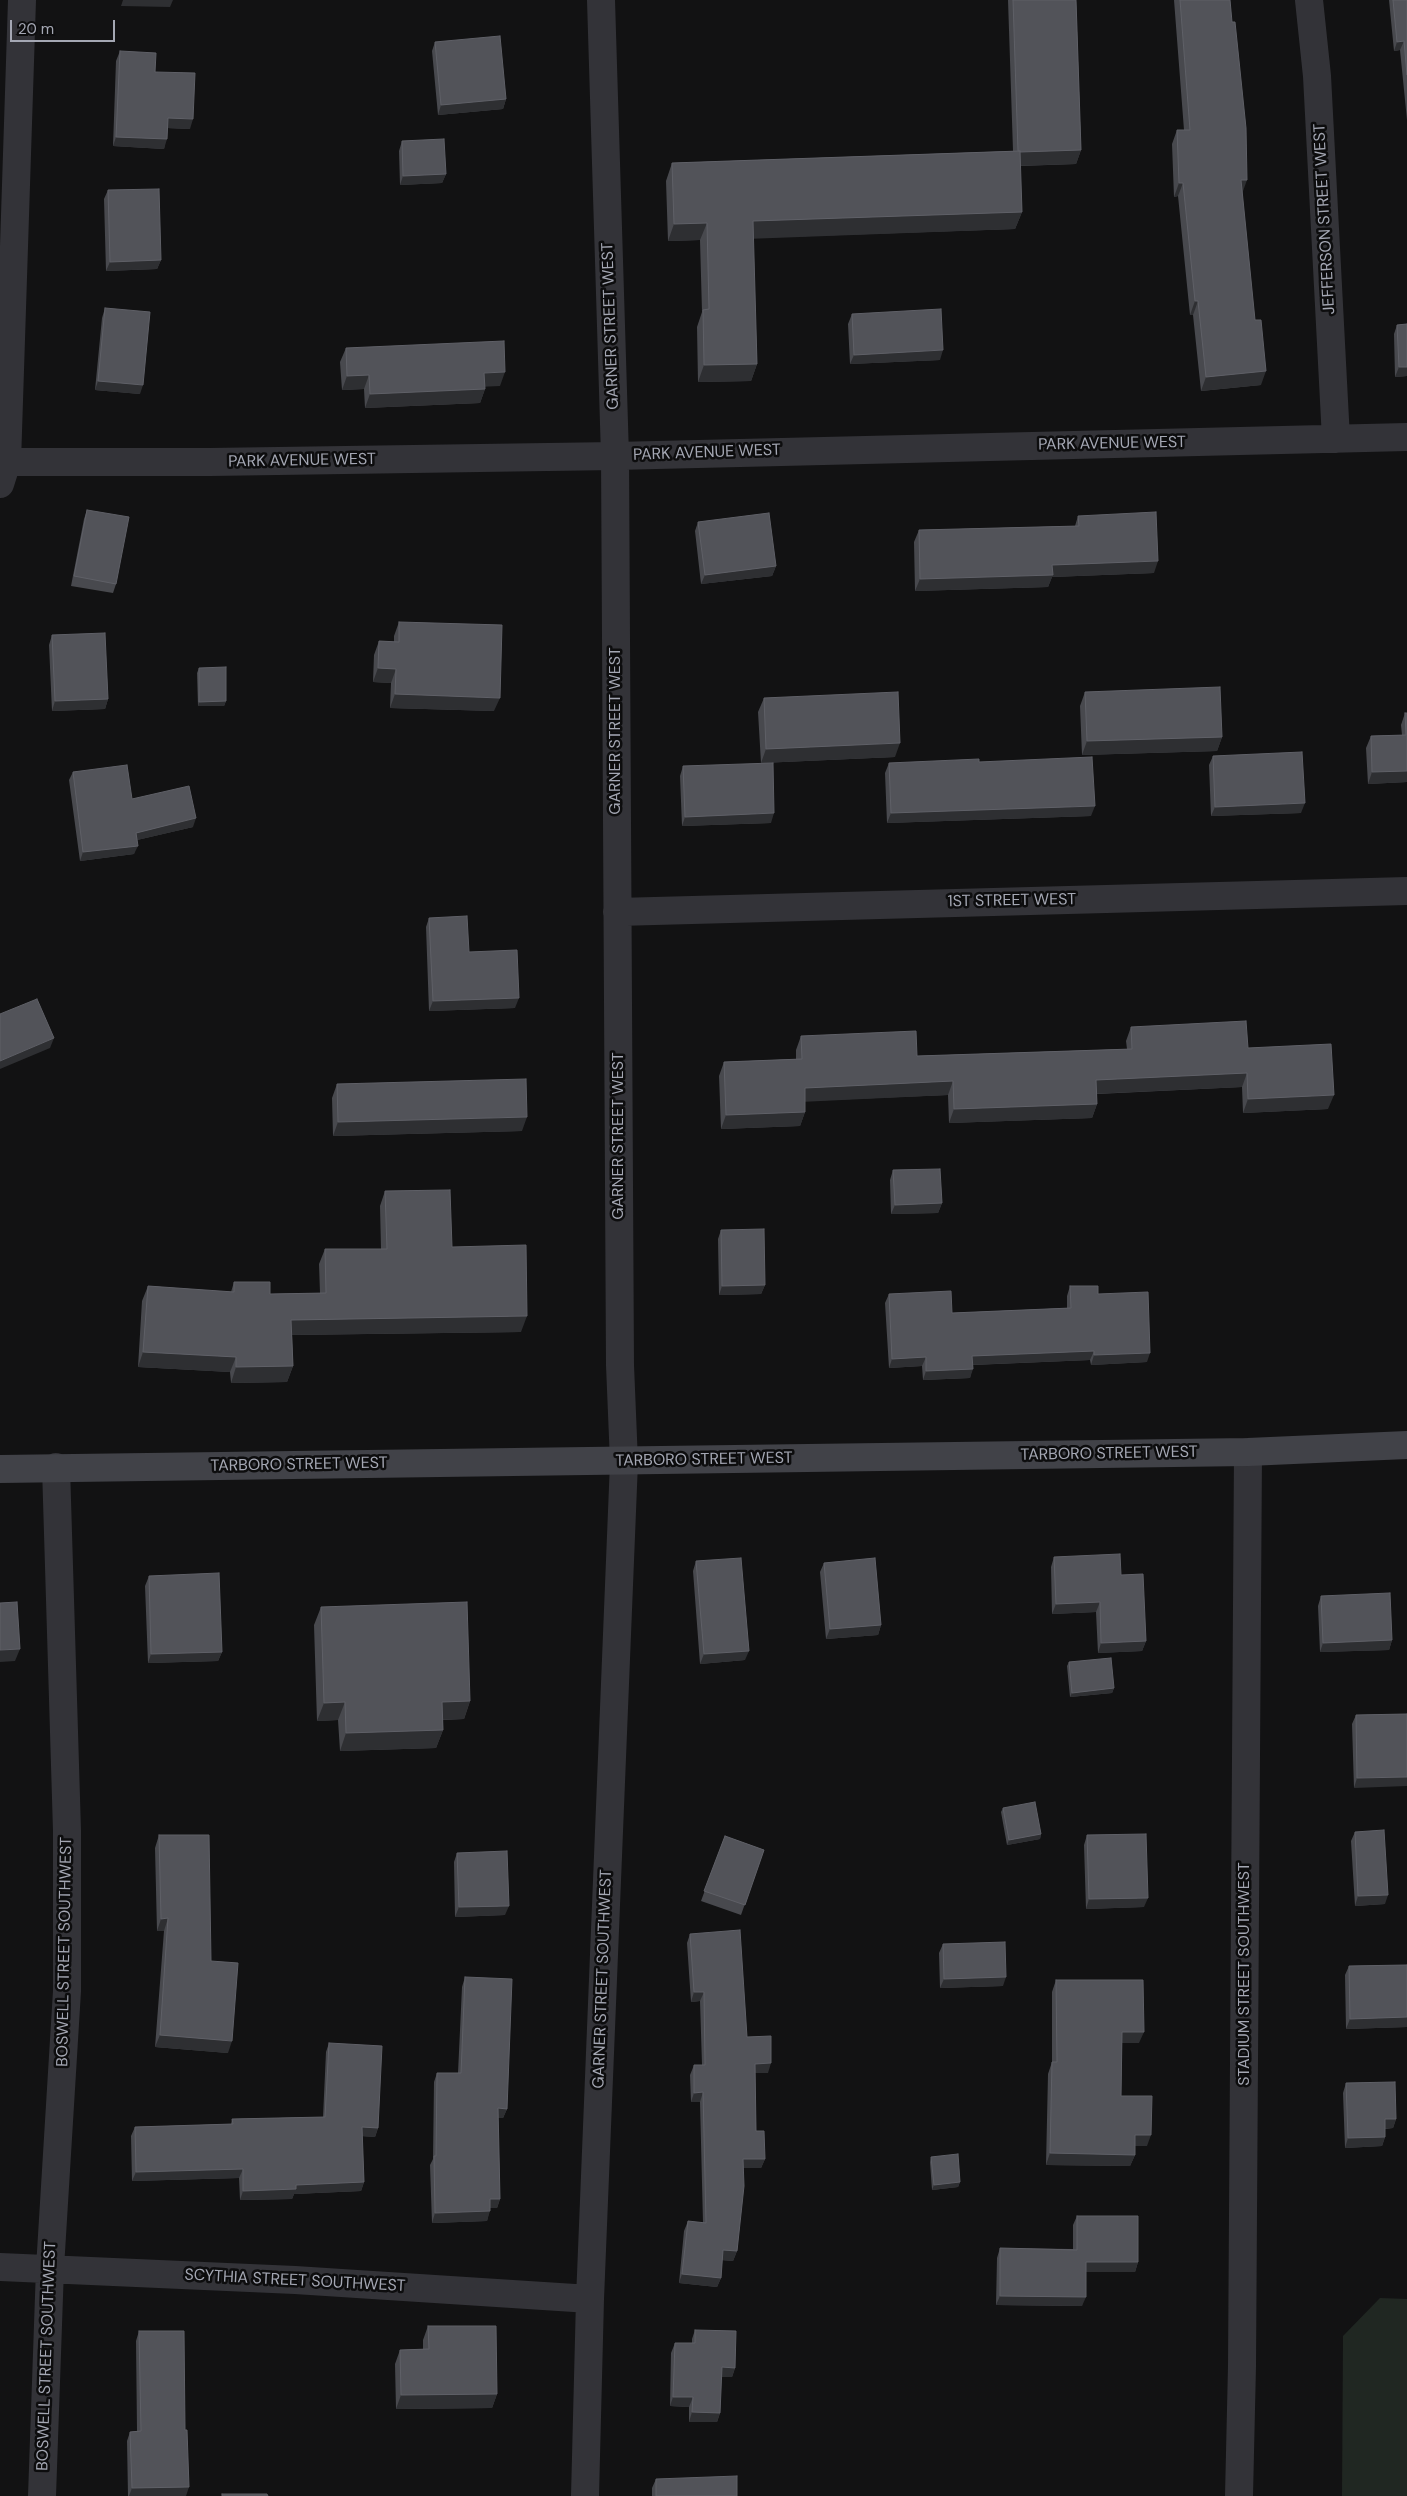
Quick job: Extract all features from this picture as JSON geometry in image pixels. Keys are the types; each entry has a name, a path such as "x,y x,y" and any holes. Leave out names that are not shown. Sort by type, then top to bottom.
{"main road":[{"name":"TARBORO STREET WEST","path":"0,1469 1248,1452 1407,1445"}],"street":[{"path":"4,473 22,0"},
{"name":"GARNER STREET WEST","path":"601,0 615,456 620,1355 624,1462"},
{"name":"JEFFERSON STREET WEST","path":"1309,0 1318,76 1336,439"},
{"name":"PARK AVENUE WEST","path":"4,473 210,462 615,456 1407,437"},
{"name":"1ST STREET WEST","path":"617,912 1407,891"},
{"name":"STADIUM STREET SOUTHWEST","path":"1239,2496 1242,2366 1248,1452"},
{"name":"GARNER STREET SOUTHWEST","path":"585,2496 590,2299 624,1462"},
{"name":"BOSWELL STREET SOUTHWEST","path":"42,2496 50,2268 67,1991 67,1831 56,1467"},
{"name":"SCYTHIA STREET SOUTHWEST","path":"0,2267 295,2280 590,2299"}],"shaded area":[{"path":"1380,2298 1407,2299 1407,2496 1342,2496 1343,2336"}],"building":[{"path":"1013,0 1076,0 1081,150 1018,151"},
{"path":"1180,0 1230,0 1232,22 1235,22 1246,128 1247,180 1241,180 1255,320 1261,320 1266,371 1206,377 1198,301 1195,301 1183,183 1179,183 1177,130 1190,130"},
{"path":"1393,0 1407,0 1407,75 1404,41 1397,42"},
{"path":"500,36 506,99 441,105 435,42"},
{"path":"120,51 156,53 155,72 195,73 193,119 168,118 167,139 116,137"},
{"path":"444,139 446,174 403,176 402,141"},
{"path":"1020,151 1022,212 753,221 757,364 704,365 703,310 709,309 707,223 674,224 672,163"},
{"path":"159,189 161,260 110,262 108,190"},
{"path":"105,308 150,312 143,385 98,381"},
{"path":"941,309 943,350 854,355 852,314"},
{"path":"1407,324 1407,367 1399,367 1397,325"},
{"path":"504,341 505,372 484,373 485,389 370,394 369,375 347,376 346,348"},
{"path":"87,510 129,517 116,584 74,576"},
{"path":"1156,512 1158,561 1052,565 1053,575 920,579 919,530 1079,526 1078,516"},
{"path":"769,513 776,566 705,575 698,522"},
{"path":"399,622 502,625 500,698 395,694 396,669 378,668 379,641 399,642"},
{"path":"105,633 108,699 55,701 52,635"},
{"path":"226,667 226,701 199,702 199,668"},
{"path":"1220,687 1222,737 1087,741 1085,692"},
{"path":"898,692 900,743 766,749 764,698"},
{"path":"1405,713 1407,713 1407,771 1372,772 1371,736 1406,735"},
{"path":"1302,752 1305,803 1215,807 1213,756"},
{"path":"1092,757 1095,806 891,813 889,763 979,759 979,762"},
{"path":"773,763 774,813 685,817 683,766"},
{"path":"127,765 132,799 189,786 196,818 136,833 138,846 83,852 73,772"},
{"path":"467,916 469,952 517,950 519,998 433,1001 429,918"},
{"path":"37,999 54,1038 0,1061 0,1014"},
{"path":"1246,1021 1248,1048 1331,1044 1334,1095 1248,1099 1247,1073 1096,1080 1097,1104 954,1109 953,1081 805,1088 805,1112 726,1115 724,1062 802,1059 801,1036 916,1031 917,1056 1132,1049 1131,1027"},
{"path":"526,1079 527,1117 338,1122 337,1084"},
{"path":"940,1169 942,1203 895,1205 893,1170"},
{"path":"450,1190 452,1247 526,1245 527,1316 291,1320 293,1366 236,1367 236,1357 143,1352 148,1286 234,1292 234,1282 270,1282 270,1294 326,1293 325,1249 387,1249 385,1191"},
{"path":"764,1229 765,1285 722,1286 721,1230"},
{"path":"1070,1286 1098,1286 1098,1294 1148,1292 1150,1353 1094,1355 1094,1351 972,1356 973,1369 926,1371 926,1357 892,1359 889,1294 951,1291 952,1313 1071,1308"},
{"path":"1120,1554 1121,1575 1143,1574 1146,1641 1101,1643 1100,1602 1056,1604 1054,1557"},
{"path":"741,1558 749,1651 704,1654 696,1561"},
{"path":"875,1558 881,1625 830,1629 824,1563"},
{"path":"219,1573 222,1652 151,1654 149,1576"},
{"path":"1390,1593 1392,1640 1323,1643 1321,1596"},
{"path":"17,1602 20,1649 0,1650 0,1603"},
{"path":"467,1602 470,1701 442,1702 443,1730 346,1733 345,1702 324,1703 321,1607"},
{"path":"1111,1658 1114,1688 1072,1693 1069,1662"},
{"path":"1407,1714 1407,1777 1357,1778 1356,1715"},
{"path":"1035,1802 1041,1834 1009,1840 1003,1808"},
{"path":"1384,1830 1388,1895 1358,1896 1355,1832"},
{"path":"1146,1834 1148,1898 1089,1899 1087,1835"},
{"path":"159,1835 209,1835 211,1961 238,1963 232,2041 160,2035 168,1918 161,1919"},
{"path":"725,1836 764,1850 745,1905 704,1891"},
{"path":"507,1851 509,1906 459,1907 457,1853"},
{"path":"740,1930 747,2037 771,2036 771,2063 755,2064 756,2131 764,2131 765,2159 743,2159 744,2186 737,2251 723,2250 721,2278 682,2274 688,2221 706,2223 703,2092 694,2093 694,2065 705,2065 704,1992 694,1992 690,1934"},
{"path":"1005,1942 1006,1977 944,1979 943,1944"},
{"path":"1407,1965 1407,2017 1350,2019 1349,1966"},
{"path":"465,1977 512,1979 507,2109 498,2108 500,2199 490,2199 490,2211 435,2213 434,2156 436,2156 437,2073 461,2073"},
{"path":"1056,1980 1143,1980 1144,2032 1122,2032 1121,2096 1152,2096 1151,2135 1135,2135 1135,2155 1050,2153 1052,2062 1057,2062"},
{"path":"329,2043 382,2046 378,2128 362,2127 364,2182 296,2185 296,2189 243,2191 243,2169 136,2172 135,2127 233,2124 232,2119 325,2117"},
{"path":"1395,2082 1396,2119 1385,2119 1385,2137 1348,2138 1346,2083"},
{"path":"958,2154 960,2182 934,2185 931,2157"},
{"path":"1077,2216 1138,2216 1138,2262 1086,2262 1086,2297 1000,2296 1000,2248 1077,2250"},
{"path":"428,2326 496,2326 497,2394 401,2395 400,2350 429,2349"},
{"path":"695,2330 736,2331 735,2368 722,2367 720,2413 692,2412 693,2397 673,2397 675,2343 695,2343"},
{"path":"139,2331 184,2331 185,2430 187,2430 189,2487 132,2488 130,2432 141,2431"},
{"path":"737,2476 737,2496 656,2496 656,2479"},
{"path":"222,2494 267,2494 268,2496 222,2496"}]}
